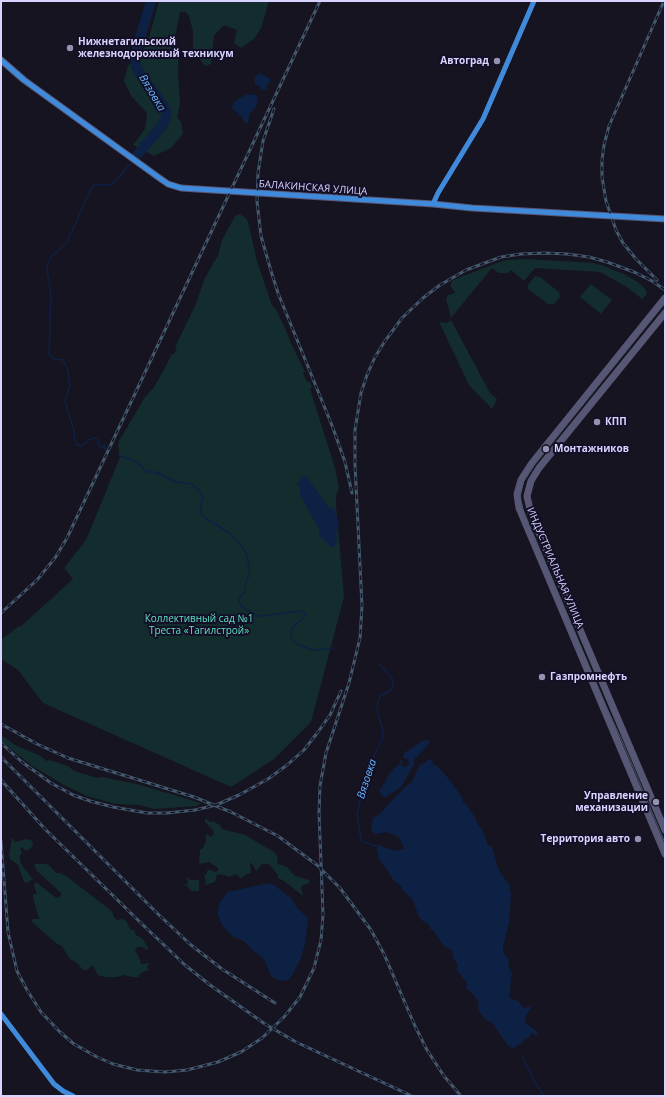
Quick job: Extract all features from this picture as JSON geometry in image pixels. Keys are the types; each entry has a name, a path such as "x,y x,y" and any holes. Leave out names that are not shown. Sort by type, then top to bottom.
{"main road":[{"name":"БАЛАКИНСКАЯ УЛИЦА","path":"1,60 24,80 158,177 175,186 187,189 665,219"},
{"name":"ИНДУСТРИАЛЬНАЯ УЛИЦА","path":"665,298 532,463 521,480 517,494 519,508 665,854"},
{"name":"ИНДУСТРИАЛЬНАЯ УЛИЦА","path":"665,313 539,468 531,481 527,496 531,514 665,830"}],"street":[{"path":"433,204 438,193 483,119 534,1"},
{"path":"1,1014 54,1084 60,1090 73,1096"}],"green space":[{"path":"159,1 269,1 261,28 254,39 241,48 234,43 237,30 224,25 214,35 211,64 205,66 193,51 193,31 189,17 186,12 180,12 175,38 179,54 178,73 180,103 177,118 181,122 183,134 171,148 154,156 133,145 145,129 147,113 132,97 124,81 128,66 147,45"},
{"name":"Коллективный сад №1 Треста «Тагилстрой»","path":"240,214 246,218 248,222 257,261 272,305 277,311 305,372 303,373 307,382 310,381 312,388 310,389 335,468 339,488 336,496 336,505 344,597 311,722 274,759 231,787 43,703 18,670 1,659 1,640 19,626 20,627 73,579 64,568 86,540 120,457 118,445 119,441 145,397 155,386 172,354 174,354 177,348 175,347 195,306 205,278 218,256 222,240 235,216"},
{"path":"527,259 593,263 601,265 624,274 638,282 645,289 647,294 642,299 627,287 600,272 535,268 524,281 511,270 508,273 499,273 492,268 451,318 446,299 448,295 455,293 450,285 453,280 507,260"},
{"path":"535,276 540,277 559,292 560,297 554,304 548,304 528,289 528,285"},
{"path":"591,284 612,300 601,314 580,297"},
{"path":"451,320 490,393 497,399 492,409 469,385 439,322 447,323"},
{"path":"1,735 15,745 41,756 46,761 49,760 68,766 74,771 97,778 102,777 137,784 201,803 197,806 154,809 140,805 115,804 87,796 62,784 31,765 1,741"},
{"path":"205,818 210,822 213,821 220,825 222,829 245,835 274,852 278,857 278,864 287,867 295,876 309,880 309,883 301,887 303,896 278,878 278,875 268,864 262,864 256,872 254,866 250,862 251,873 242,878 240,878 237,874 229,877 220,874 217,875 215,882 205,885 206,881 204,875 206,875 208,869 215,872 218,871 218,868 209,862 199,864 200,850 203,848 206,840 206,834 211,837 214,834 213,830 205,822"},
{"path":"12,837 15,842 26,839 31,840 33,843 32,847 27,851 20,847 22,853 20,856 20,861 33,879 27,883 24,882 18,865 10,859 9,855"},
{"path":"34,864 46,864 50,866 56,873 66,876 108,908 117,920 123,919 126,921 131,930 134,930 136,935 143,939 148,948 147,950 139,947 135,950 142,964 150,963 147,967 149,970 141,973 138,977 124,975 117,977 105,977 98,975 93,965 87,970 83,970 77,963 70,959 62,946 57,944 32,922 32,919 39,919 33,898 33,894 37,894 34,885 36,882 55,897 58,898 61,896 61,893 36,870"},
{"path":"187,877 191,880 199,880 199,891 192,891 187,886 183,885 188,884"}],"water":[{"path":"259,73 271,80 266,86 268,89 263,90 260,88 260,85 255,84 255,77"},
{"path":"247,94 255,95 258,98 256,107 249,115 248,122 246,124 241,116 238,115 238,112 233,110 232,106 235,101"},
{"path":"306,476 329,508 334,509 339,523 336,537 337,541 334,547 330,547 329,543 319,536 319,527 315,524 316,521 313,519 300,494 300,487 297,484 301,478"},
{"path":"430,740 428,745 413,761 415,763 401,787 384,798 379,791 387,777 394,768 399,765 401,760 403,760 401,765 404,767 409,765 408,759 403,758 404,753 422,741"},
{"path":"427,759 432,760 433,765 437,766 448,778 462,797 463,803 467,804 483,831 488,845 492,847 498,868 509,884 511,895 509,923 503,953 509,959 508,966 512,973 509,997 518,1001 523,1007 526,1008 532,1006 525,1017 526,1023 536,1031 538,1035 535,1036 533,1033 530,1034 531,1036 523,1040 524,1042 513,1048 508,1046 493,1024 485,1019 478,1010 479,1007 477,1005 479,1002 466,988 468,985 456,969 458,965 453,958 452,950 444,946 433,930 430,929 429,924 425,923 419,917 413,900 402,889 402,887 393,880 379,859 377,846 379,845 395,851 404,849 400,839 397,836 387,832 375,834 371,830 373,818 380,814 413,780 420,764 427,762"},
{"path":"264,884 276,886 291,898 297,908 308,919 305,944 301,958 288,980 282,981 275,979 270,974 265,961 261,956 252,950 244,941 234,937 228,932 222,925 218,915 220,902 228,892"}],"waterway":[{"name":"Вязовка","path":"137,155 161,127 167,112 137,69 135,60 151,1"},
{"path":"106,451 104,448 105,445 102,447 99,446 98,440 95,438 90,439 82,446 77,445 75,440 74,431 65,401 70,385 67,368 63,360 54,359 49,354 51,295 47,269 51,257 66,244 92,187 94,185 110,185 115,182 129,165"},
{"name":"Вязовка","path":"118,455 137,462 147,472 156,472 176,482 191,484 198,489 203,497 201,515 229,533 240,543 247,555 250,573 246,582 245,591 240,597 239,601 242,607 258,616 301,611 305,614 303,619 293,626 291,632 292,640 299,645 310,649 319,650 334,648"},
{"name":"Вязовка","path":"377,846 361,840 357,814 368,768 383,738 383,731 377,711 378,703 380,696 390,691 393,685 392,678 380,665"},
{"name":"Вязовка","path":"522,1057 544,1096"}],"tram line":[{"path":"665,303 533,466 524,480 520,497 524,513 665,843"}],"railway":[{"path":"1,613 37,580 55,558 67,538 320,1"},
{"path":"657,280 636,259 623,243 616,230 606,201 602,177 602,160 609,126 664,1"},
{"path":"274,109 263,141 258,173 257,202 261,236 278,293 333,428 345,462 352,493"},
{"path":"1,841 8,932 17,971 41,1012 74,1044 113,1064 137,1070 165,1072 187,1070 218,1062 241,1052 262,1038 284,1017 300,997 314,968 321,940 323,915 319,812 320,786 326,753 349,683 360,638 362,606 355,465 355,430 361,393 375,357 402,318 423,298 440,285 466,270 501,257 545,253 589,257 634,272 652,281 665,290"},
{"path":"1,743 22,762 51,783 73,795 90,801 147,813 167,813 195,810 216,805 239,795 268,779 287,765 304,750 318,732 330,715 341,691"},
{"path":"1,724 37,744 68,758 194,797 231,812 278,836 317,865 340,888 371,930 384,954 427,1050 444,1076 461,1096"},
{"path":"1,757 191,945 222,969 275,1003"},
{"path":"1,780 45,829 185,965 210,985 265,1024 296,1042 412,1096"}],"cycle path":[{"path":"433,204 438,193 483,119 534,1"},
{"path":"1,60 24,80 158,177 168,184 181,188 433,204 472,208 665,219"},
{"path":"1,1014 54,1084 73,1096"}],"place":[{"name":"Нижнетагильский железнодорожный техникум","path":"70,48"},
{"name":"Автоград","path":"497,61"},
{"name":"КПП","path":"597,422"},
{"name":"Монтажников","path":"546,449"},
{"name":"Газпромнефть","path":"542,677"},
{"name":"Управление механизации","path":"656,802"},
{"name":"Территория авто","path":"638,839"}]}
